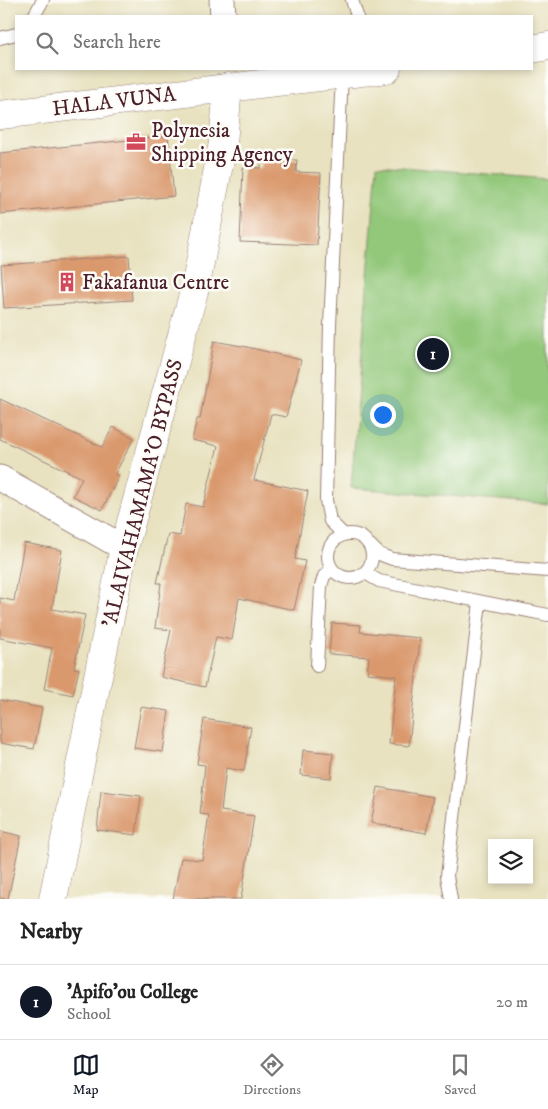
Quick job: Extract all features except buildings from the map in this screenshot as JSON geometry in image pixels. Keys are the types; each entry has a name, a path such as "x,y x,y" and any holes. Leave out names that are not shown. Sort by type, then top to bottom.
{"main road":[{"path":"533,49 548,46"},
{"name":"HALA VUNA","path":"0,115 227,78 342,75 371,70"},
{"name":"'ALAIVAHAMAMA'O BYPASS","path":"53,899 124,548 196,284 223,142 227,78"}],"street":[{"path":"222,0 223,15"},
{"path":"0,478 124,548"}],"lane":[{"path":"35,15 43,0"},
{"path":"352,0 357,15"},
{"path":"0,38 15,34"},
{"path":"342,75 330,325 326,500 330,521 344,534"},
{"path":"370,545 373,560 365,573 358,577 350,578 343,577 332,569 329,563 331,543 344,534 351,533 366,539 379,554 392,559 548,571"},
{"path":"317,666 321,586 324,576 332,569"},
{"path":"365,573 379,581 548,615"},
{"path":"451,899 447,876 480,602"}],"green space":[{"path":"377,165 548,179 548,504 351,488"}],"place":[{"name":"Polynesia Shipping Agency","path":"136,142"},
{"name":"Fakafanua Centre","path":"67,282"},
{"name":"'Apifo'ou College","path":"433,354"}]}
